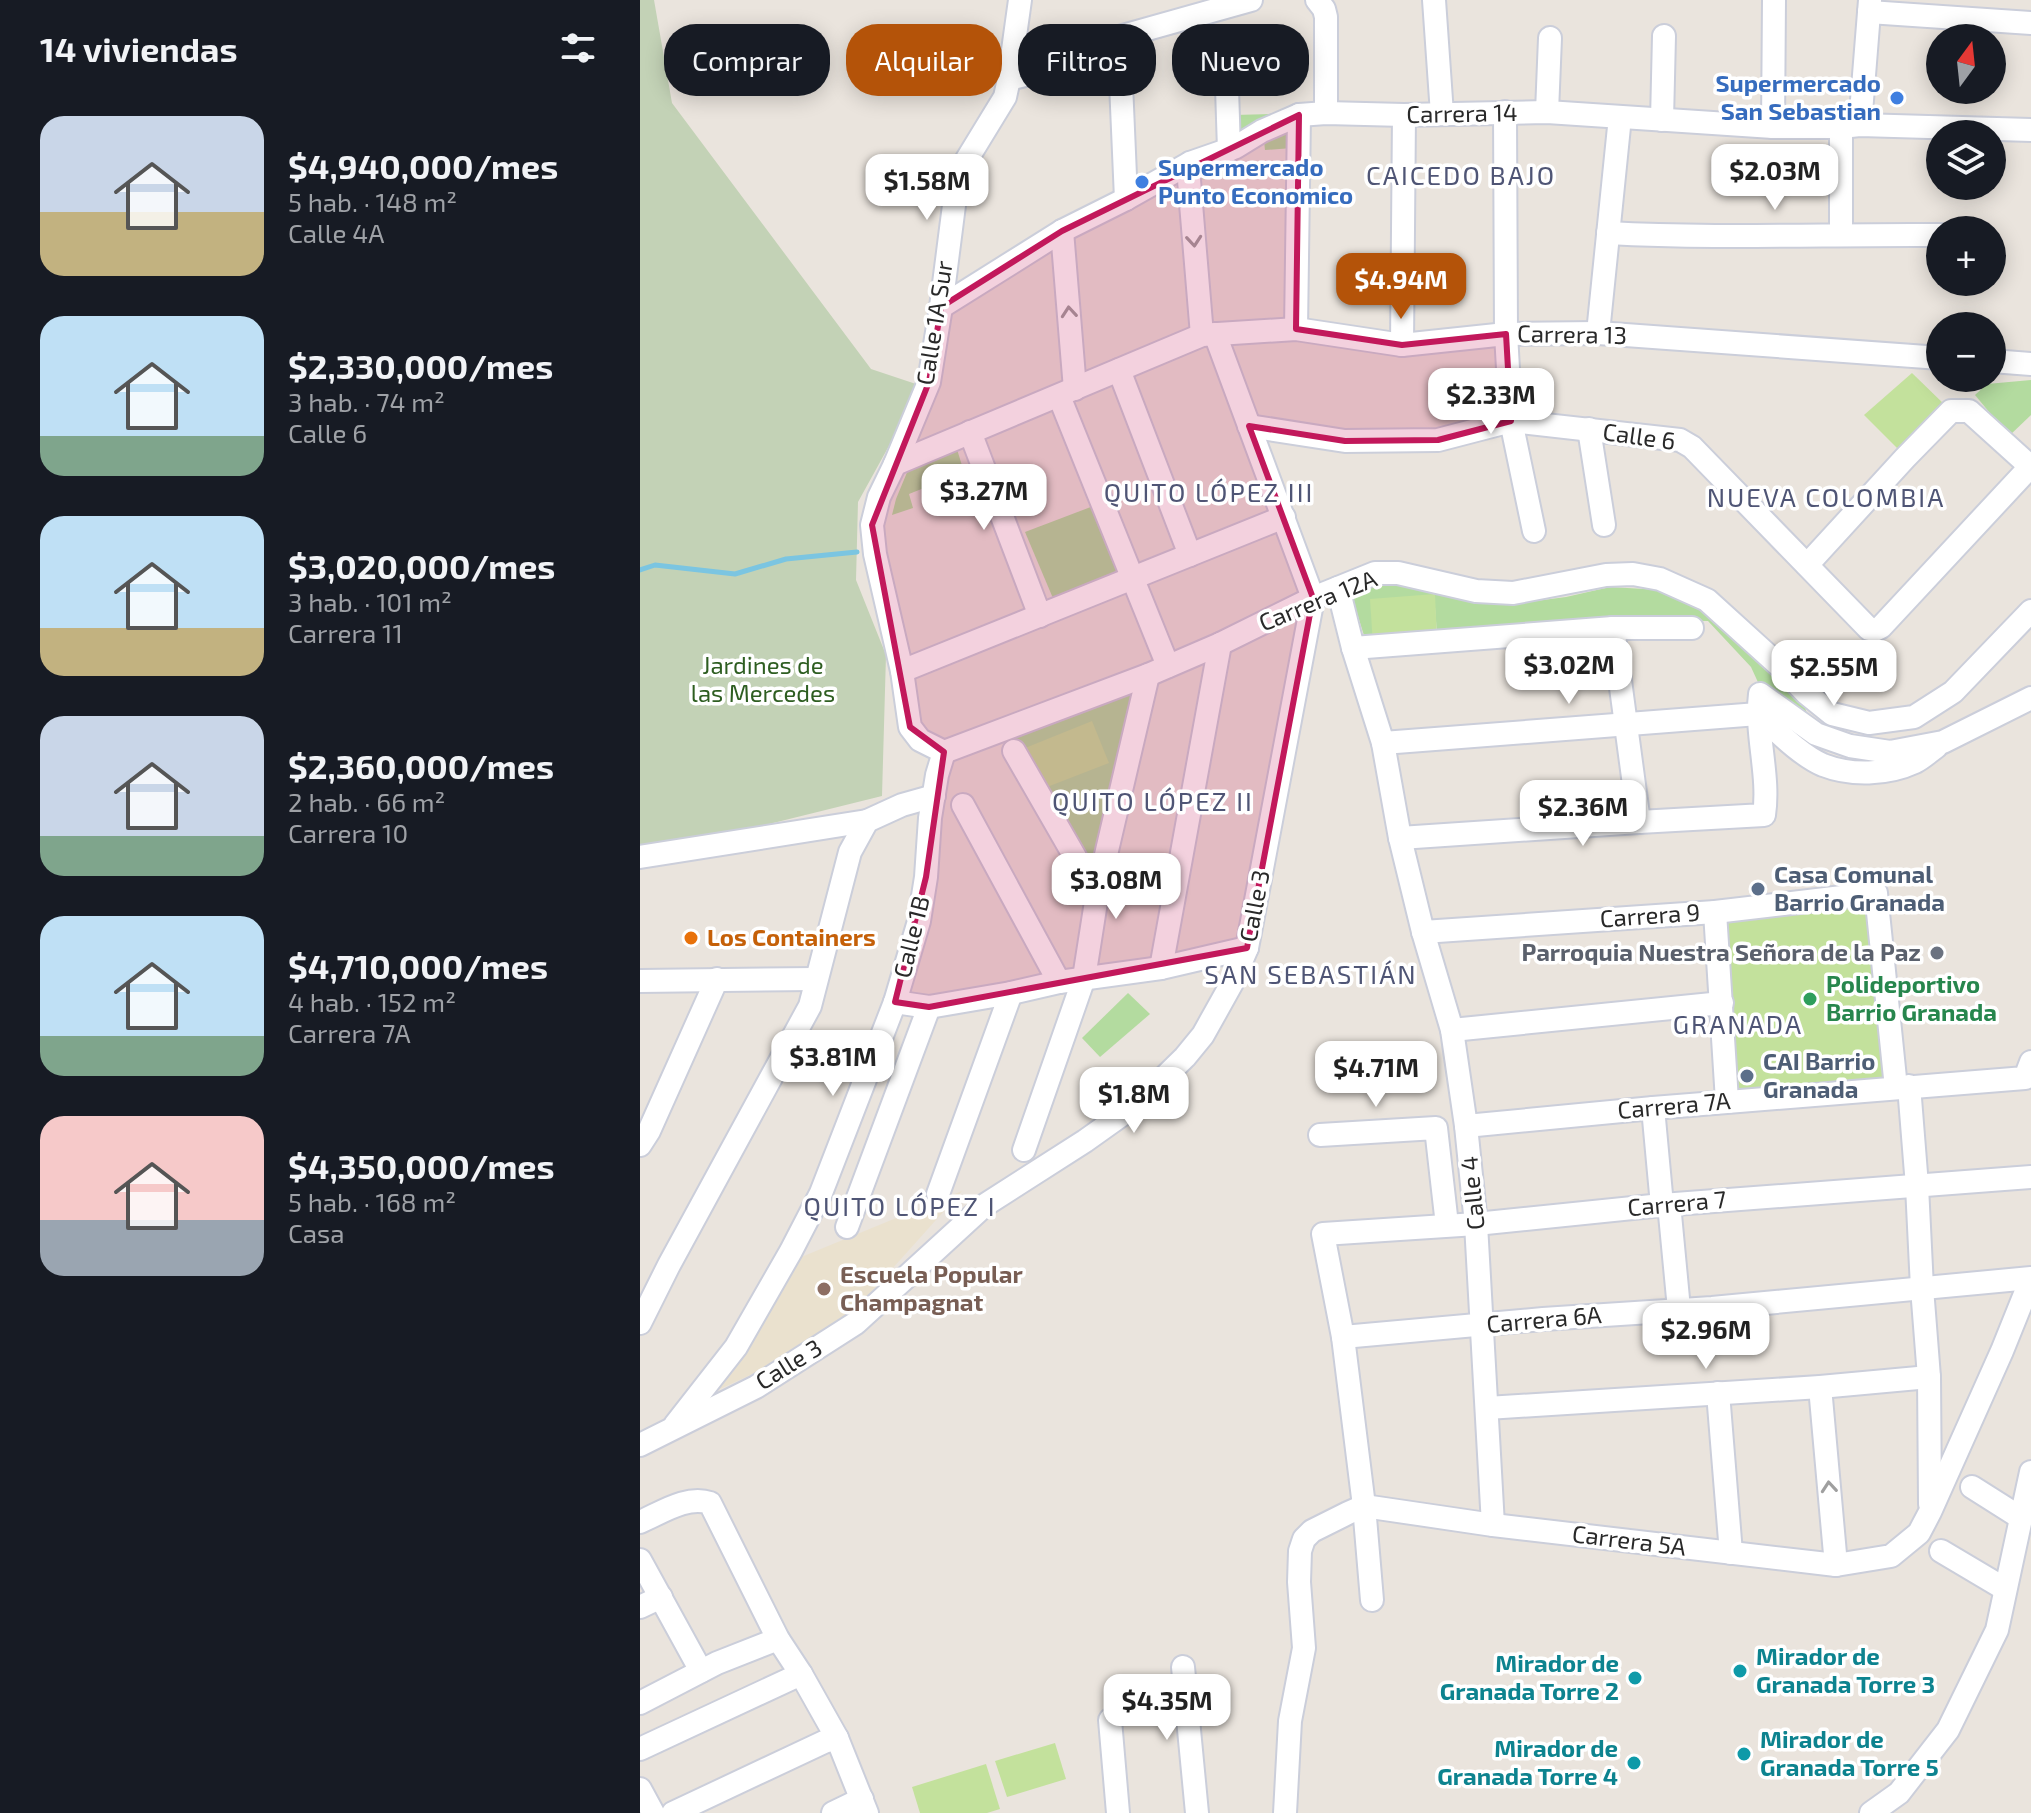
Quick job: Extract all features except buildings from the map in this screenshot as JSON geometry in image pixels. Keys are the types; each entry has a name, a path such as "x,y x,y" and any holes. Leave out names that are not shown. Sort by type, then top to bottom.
{"street":[{"name":"Calle 1A Sur","path":"895,464 929,382 958,174 1005,97 1020,0"},
{"path":"1156,27 1251,0"},
{"path":"1317,0 1326,17 1326,113"},
{"path":"1434,0 1442,114"},
{"path":"1773,127 1774,0"},
{"path":"1841,234 1851,126 1870,6 2031,23"},
{"path":"1662,120 1664,36"},
{"path":"1547,112 1550,38"},
{"path":"1009,79 1018,77"},
{"path":"1122,96 1126,199"},
{"path":"1227,96 1229,150"},
{"path":"1505,112 1506,334 1511,421 1534,531"},
{"name":"Carrera 14","path":"941,307 1062,231 1190,163 1229,150 1299,115 1547,112 1773,127 2031,130"},
{"path":"1296,329 1299,115"},
{"path":"1402,345 1404,115"},
{"path":"1598,333 1620,117"},
{"path":"1190,163 1189,180 1208,334 1249,426 1313,598"},
{"path":"1024,1150 1084,978 1097,893 1158,670 1133,578 1067,393 1062,231"},
{"path":"1608,233 1926,235"},
{"name":"Carrera 13","path":"895,464 1208,334 1296,329 1402,345 1506,334 1598,333 1926,357"},
{"path":"2006,362 2031,364"},
{"path":"1119,370 1190,555"},
{"path":"1807,565 1951,411 1969,411 2031,467"},
{"path":"1249,426 1345,441 1438,440 1511,421"},
{"name":"Calle 6","path":"1511,421 1680,440 1692,447 1869,629 1875,630 2031,467"},
{"path":"1589,429 1604,525"},
{"path":"970,432 1040,616"},
{"path":"895,464 879,497 872,525 875,554 902,671 910,727 920,740 944,752"},
{"path":"902,671 1284,517"},
{"name":"Carrera 12A","path":"944,752 1158,670 1220,644 1313,598 1375,573 1398,573 1476,591 1513,593 1606,575 1633,574 1660,579 1707,600 1832,714 1869,723 1914,717 1953,692 2031,611"},
{"name":"Calle 4","path":"1338,588 1383,743 1400,838 1452,1030 1476,1224 1493,1525"},
{"name":"Calle 3","path":"640,1445 756,1387 856,1323 985,1205 1137,1104 1203,1035 1227,993 1247,948 1313,598"},
{"path":"1613,628 1639,822"},
{"path":"1353,648 1613,628 1692,628"},
{"path":"1161,968 1220,644"},
{"path":"1806,693 1816,734"},
{"path":"1400,838 1764,815 1767,795 1758,714 1760,694 1816,734 1850,746 1890,752 1943,742"},
{"path":"1383,743 1758,714 1821,764 1857,774 1896,769 1918,761 1943,742 2031,698"},
{"path":"1014,751 1097,893"},
{"name":"Calle 1B","path":"672,1428 736,1347 821,1193 895,1002 919,921 937,775 944,752"},
{"path":"640,857 867,821 902,805 934,796"},
{"path":"963,805 1059,982"},
{"path":"640,1323 810,1006 850,852 867,821"},
{"name":"Carrera 9","path":"1423,932 1715,912 1876,893 1902,1087"},
{"path":"1715,912 1727,1101"},
{"path":"895,1002 929,1007 1059,982 1161,968 1247,948"},
{"path":"643,986 717,979 816,979"},
{"path":"640,1145 717,979"},
{"path":"938,1194 1011,993"},
{"path":"1452,1030 1722,1003"},
{"path":"847,1227 929,1007"},
{"name":"Carrera 7A","path":"1466,1126 1902,1087 2028,1070"},
{"path":"1902,1087 1917,1186 1929,1377 1930,1512"},
{"path":"1653,1108 1679,1309"},
{"path":"1320,1135 1436,1128 1447,1225"},
{"name":"Carrera 7","path":"1343,1337 1323,1234 2031,1177"},
{"name":"Carrera 6A","path":"1343,1337 2031,1279"},
{"name":"Carrera 5A","path":"1364,1506 1493,1525 1836,1565 1891,1556 1919,1533 1930,1512 2031,1279"},
{"path":"1343,1337 1372,1600"},
{"path":"1487,1408 1929,1377"},
{"path":"1820,1387 1836,1565"},
{"path":"1718,1393 1731,1553"},
{"path":"1871,1813 1899,1793 1948,1730 1997,1630 2031,1472"},
{"path":"1972,1487 2026,1504"},
{"path":"640,1522 688,1501 699,1499 710,1503 778,1639 837,1738 864,1806 833,1813"},
{"path":"1285,1813 1290,1721 1304,1648 1300,1551 1304,1539 1312,1531 1364,1506"},
{"path":"1941,1551 2005,1589"},
{"path":"640,1560 650,1602 701,1671"},
{"path":"640,1703 717,1663 778,1639"},
{"path":"1183,1667 1197,1813"},
{"path":"640,1749 801,1674"},
{"path":"1110,1720 1118,1813"},
{"path":"673,1813 837,1738"},
{"path":"640,1789 653,1813"}],"highlighted area":[{"path":"1299,115 1296,329 1402,345 1506,334 1511,421 1438,440 1345,441 1249,426 1313,598 1247,948 929,1007 895,1002 926,877 944,752 910,727 872,525 929,382 941,307 1062,231"}],"shaded area":[{"name":"Escuela Popular Champagnat","path":"962,1191 848,1318 763,1369 705,1396 794,1260"}],"green space":[{"name":"Jardines de las Mercedes","path":"640,0 654,0 664,57 664,96 671,96 672,103 871,369 922,386 858,502 856,580 886,655 882,796 765,825 640,846"},
{"path":"1276,114 1232,141 1234,115"},
{"path":"1288,121 1292,148 1265,150 1263,132"},
{"path":"1236,148 1237,177 1190,180 1191,164"},
{"path":"1912,373 1926,387 1926,392 1932,392 1947,407 1902,453 1864,415"},
{"path":"2031,380 2031,415 2009,436 1975,395 1978,392 2006,392 2006,382"},
{"path":"956,446 964,472 909,494 913,508 892,515 908,470"},
{"path":"1096,505 1125,574 1055,603 1025,532"},
{"path":"1391,581 1512,604 1610,587 1662,590 1701,606 1802,697 1811,728 1762,691 1751,667 1708,621 1635,620 1437,634 1434,594 1373,645 1367,645 1351,594"},
{"path":"1435,594 1437,640 1373,645 1370,599"},
{"path":"1136,688 1093,877 1011,738"},
{"path":"1092,721 1109,763 1042,789 1025,748"},
{"name":"Polideportivo Barrio Granada","path":"1884,900 1900,1078 1734,1095 1723,920"},
{"path":"1128,993 1150,1014 1100,1057 1082,1038"},
{"path":"1055,1743 1066,1779 1007,1797 995,1761"},
{"path":"986,1764 1000,1809 987,1813 920,1813 912,1787"}],"waterway":[{"path":"640,570 655,565 735,574 786,559 857,552"}],"place":[{"name":"Supermercado San Sebastian","path":"1897,98"},
{"name":"Supermercado Punto Economico","path":"1142,182"},
{"name":"Casa Comunal Barrio Granada","path":"1758,889"},
{"name":"Los Containers","path":"691,938"},
{"name":"Parroquia Nuestra Señora de la Paz","path":"1937,953"},
{"name":"Polideportivo Barrio Granada","path":"1810,999"},
{"name":"CAI Barrio Granada","path":"1747,1076"},
{"name":"Escuela Popular Champagnat","path":"824,1289"},
{"name":"Mirador de Granada Torre 3","path":"1740,1671"},
{"name":"Mirador de Granada Torre 2","path":"1635,1678"},
{"name":"Mirador de Granada Torre 5","path":"1744,1754"},
{"name":"Mirador de Granada Torre 4","path":"1634,1763"}],"district":[{"name":"CAICEDO BAJO","path":"1461,176"},
{"name":"QUITO LÓPEZ III","path":"1209,493"},
{"name":"NUEVA COLOMBIA","path":"1826,498"},
{"name":"QUITO LÓPEZ II","path":"1153,802"},
{"name":"SAN SEBASTIÁN","path":"1311,975"},
{"name":"GRANADA","path":"1738,1025"},
{"name":"QUITO LÓPEZ I","path":"900,1207"}]}
